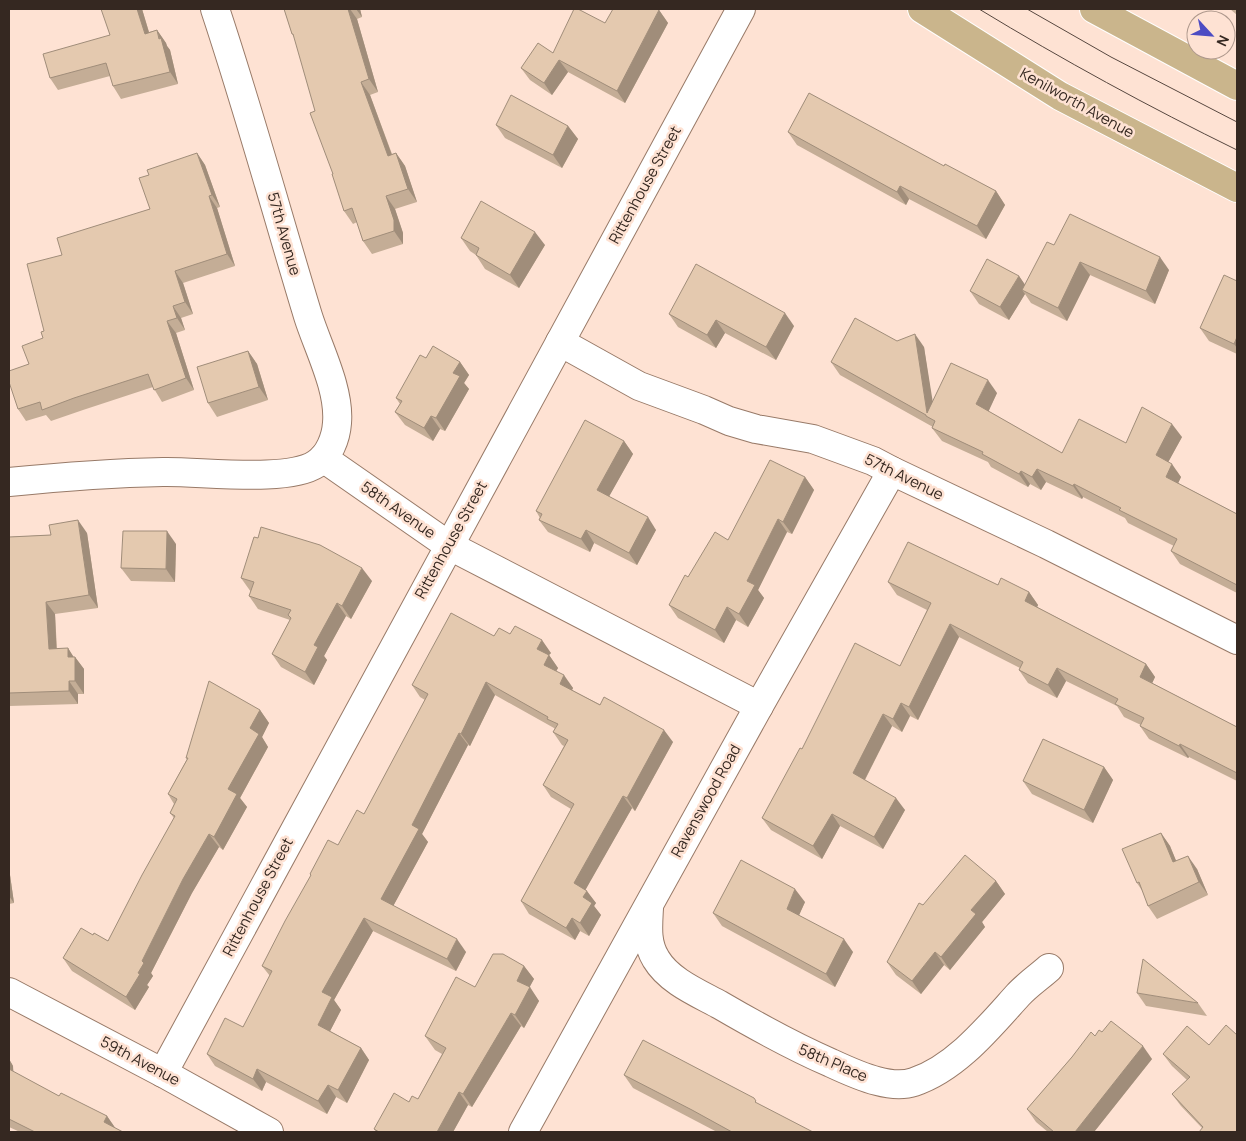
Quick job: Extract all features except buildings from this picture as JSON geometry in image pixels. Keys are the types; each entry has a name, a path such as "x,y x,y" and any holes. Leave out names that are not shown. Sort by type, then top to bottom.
{"main road":[{"name":"Kenilworth Avenue","path":"922,9 1060,96 1237,188"},
{"path":"1094,9 1237,86"}],"street":[{"name":"57th Avenue","path":"215,9 235,67 309,319 334,394 338,423 331,446 323,458"},
{"name":"Rittenhouse Street","path":"163,1073 448,545 741,9"},
{"name":"57th Avenue","path":"560,342 639,386 729,421 756,429 813,439 873,461 1046,544 1237,640"},
{"path":"9,482 164,472 276,474 310,468 318,464 323,458"},
{"name":"58th Avenue","path":"323,458 448,545 759,706"},
{"name":"Ravenswood Road","path":"523,1132 759,706 892,471"},
{"name":"58th Place","path":"650,904 647,932 649,946 656,960 669,974 797,1049 851,1072 888,1084 913,1082 933,1074 947,1064 990,1028 1019,994 1049,968"},
{"name":"59th Avenue","path":"9,992 163,1073 269,1132"}],"tram line":[{"path":"979,9 1106,82 1237,150"},
{"path":"1027,9 1111,57 1237,122"}]}
